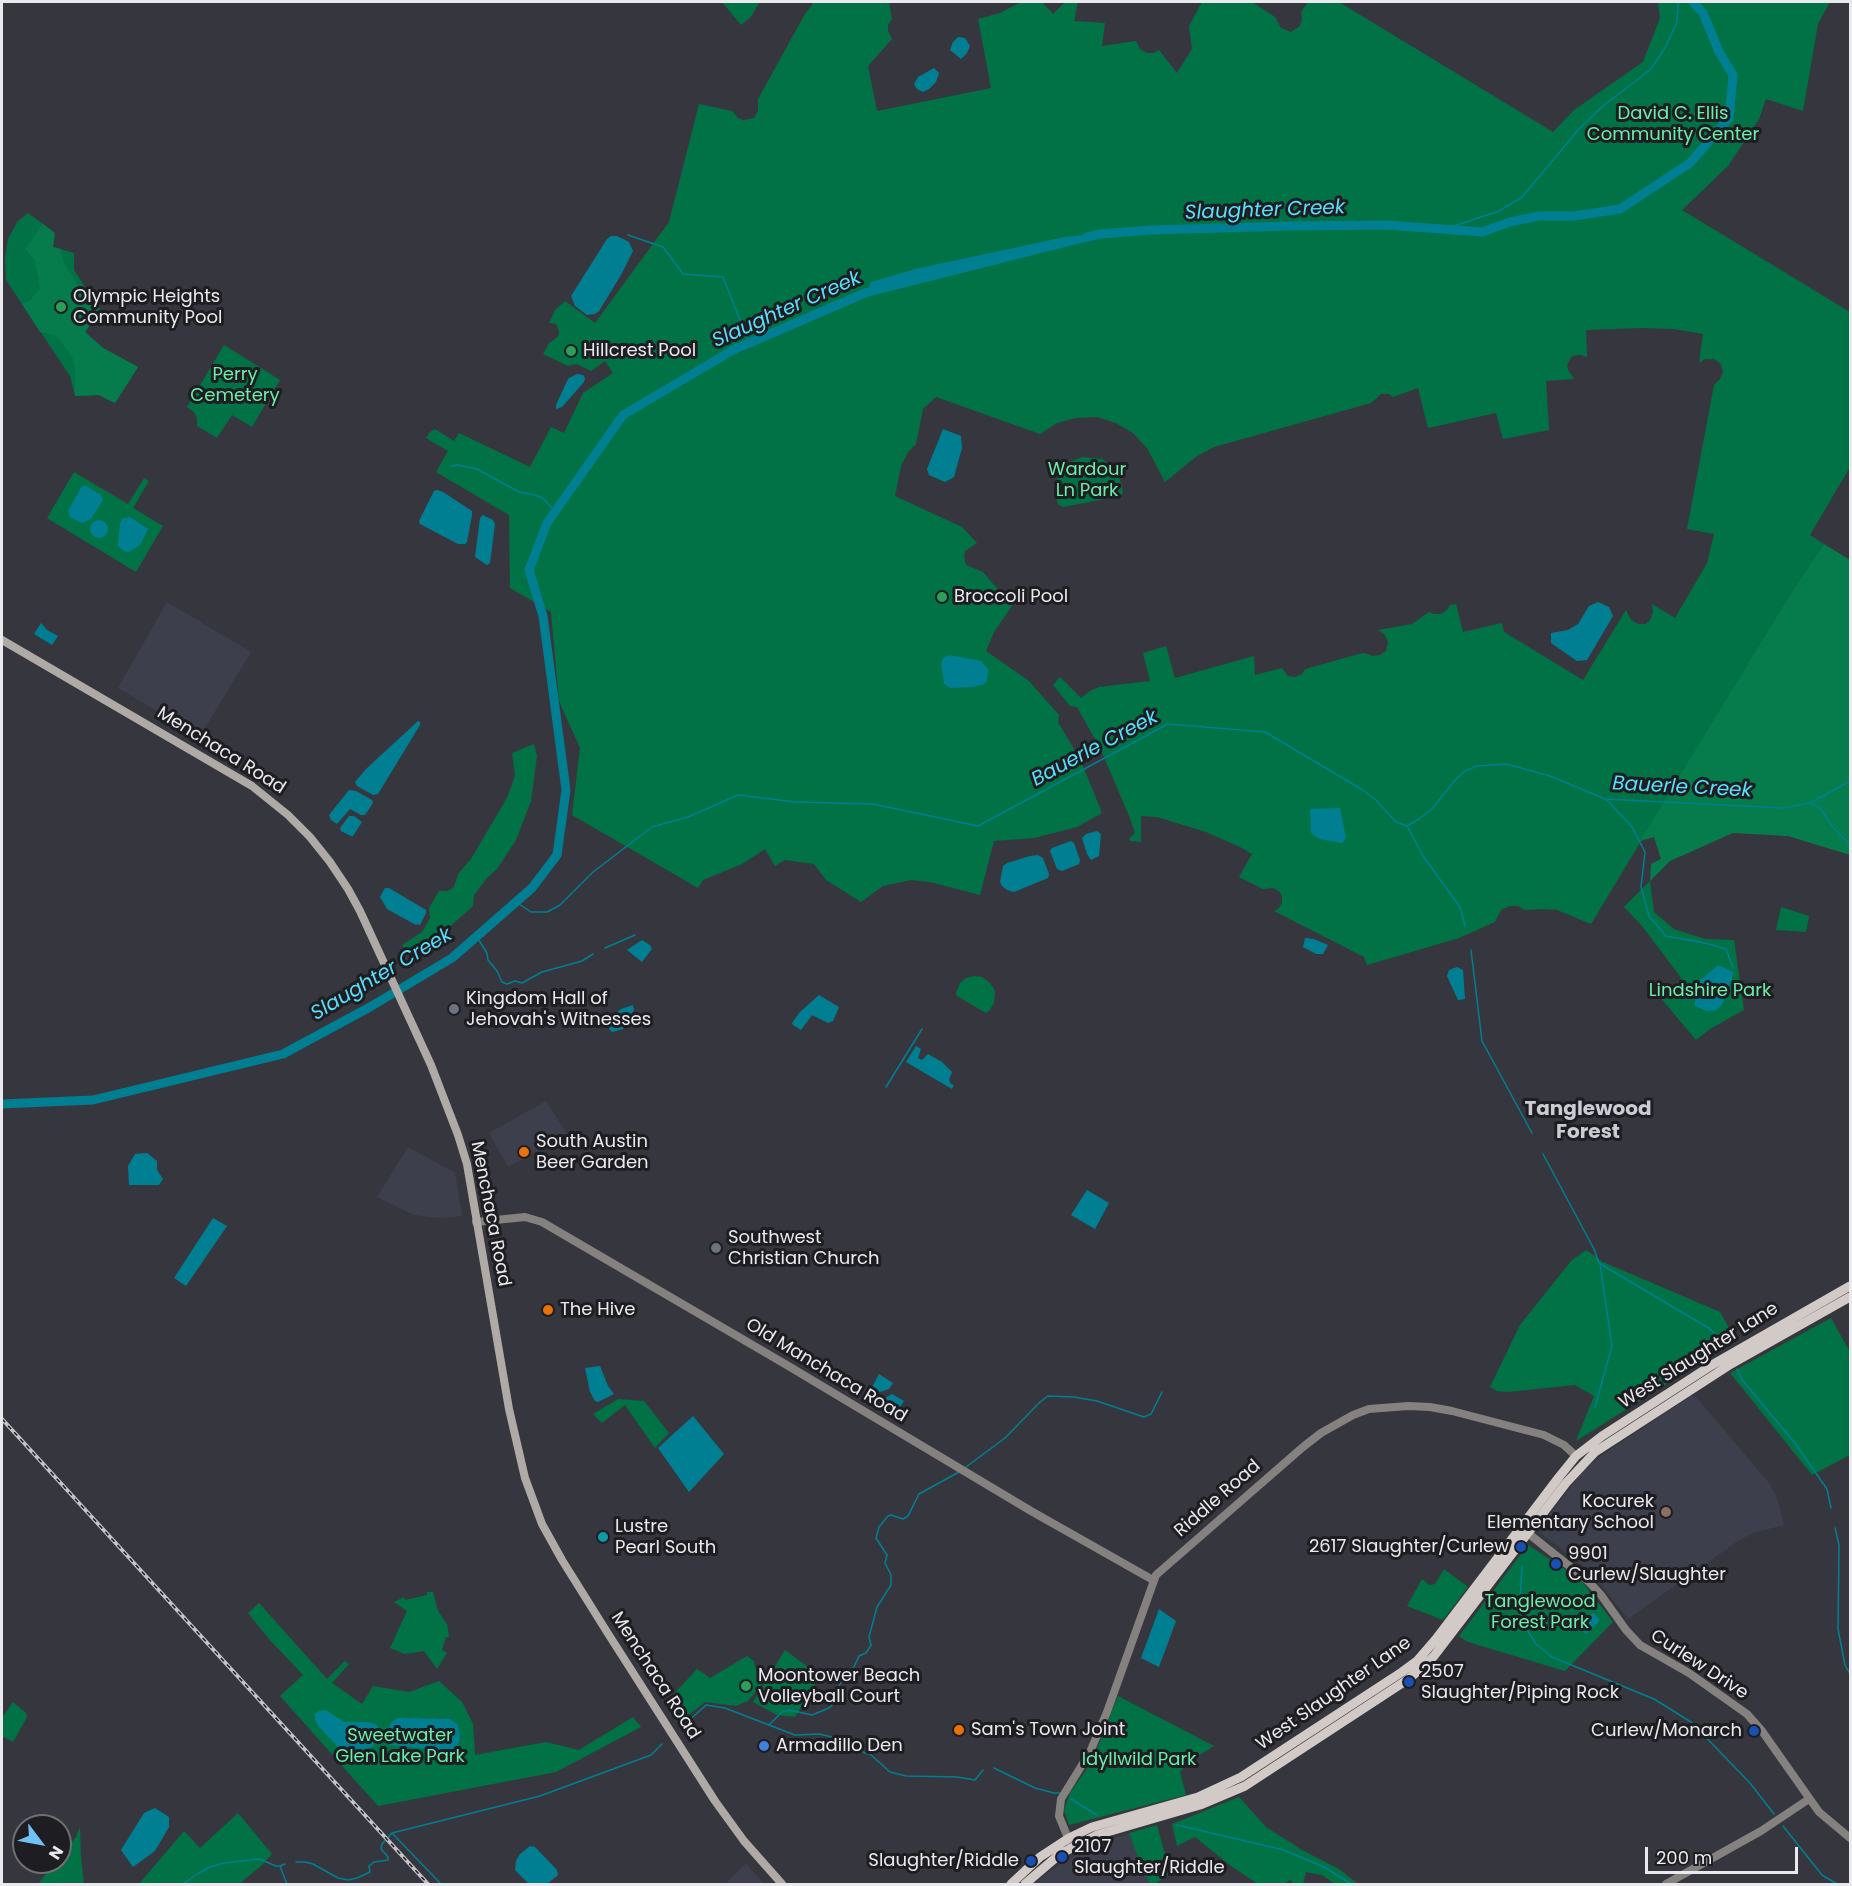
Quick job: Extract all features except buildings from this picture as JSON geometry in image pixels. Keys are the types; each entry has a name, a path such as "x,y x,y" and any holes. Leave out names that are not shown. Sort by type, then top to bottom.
{"main road":[{"name":"Menchaca Road","path":"2,640 232,774 265,796 288,815 317,845 348,889 431,1065 459,1135 509,1409 525,1478 542,1524 607,1632 716,1801 744,1841 782,1884"},
{"name":"West Slaughter Lane","path":"1011,1884 1040,1857 1070,1843 1200,1805 1245,1786 1386,1695 1421,1669 1434,1656 1576,1456 1602,1436 1712,1365 1851,1286"},
{"name":"West Slaughter Lane","path":"1524,1531 1595,1452 1731,1364 1851,1297"},
{"name":"West Slaughter Lane","path":"1025,1884 1070,1843"}],"street":[{"name":"Old Manchaca Road","path":"476,1222 525,1217 543,1222 1040,1516 1153,1580"},
{"name":"Riddle Road","path":"1070,1843 1059,1816 1061,1799 1090,1752 1107,1712 1153,1580 1160,1570 1303,1447 1341,1421 1369,1409 1408,1406 1452,1411 1545,1435 1564,1445 1576,1456"},
{"name":"Curlew Drive","path":"1524,1531 1588,1581 1640,1645 1689,1673 1747,1714 1762,1731 1809,1799 1827,1820 1851,1838"},
{"path":"1666,1884 1761,1831 1809,1799"}],"shaded area":[{"path":"167,602 251,652 200,736 118,688"},
{"path":"546,1101 567,1134 508,1167 489,1133"},
{"path":"408,1147 455,1173 462,1216 441,1218 414,1215 377,1197"},
{"name":"Kocurek Elementary School","path":"1691,1396 1696,1397 1769,1483 1777,1498 1784,1525 1753,1533 1738,1541 1628,1619 1591,1572 1540,1533 1539,1528 1583,1471 1602,1455"},
{"path":"1129,1833 1150,1884 1035,1884 1063,1862 1079,1853"},
{"path":"746,1864 764,1884 725,1884"}],"green space":[{"path":"722,2 760,2 750,18 741,25"},
{"name":"David C. Ellis Community Center","path":"814,2 889,2 892,19 888,25 888,31 892,39 868,66 877,111 991,88 978,19 1000,13 1021,2 1042,2 1053,14 1065,2 1078,2 1074,21 1105,23 1102,46 1136,41 1140,49 1147,53 1159,50 1177,73 1192,49 1189,26 1202,2 1252,2 1275,17 1281,28 1291,32 1300,26 1301,12 1308,2 1339,2 1553,132 1574,110 1643,62 1660,18 1658,2 1830,2 1818,24 1803,111 1766,99 1759,119 1728,166 1682,210 1850,312 1850,467 1810,535 1824,544 1794,588 1591,924 1557,910 1525,910 1518,906 1510,906 1501,910 1495,922 1459,938 1367,965 1364,957 1274,911 1282,903 1280,892 1274,888 1263,889 1239,877 1252,854 1242,848 1206,832 1157,817 1141,816 1141,842 1131,841 1129,839 1135,833 1130,818 1100,748 1077,707 1070,706 1053,685 1060,677 1081,698 1099,687 1150,681 1143,653 1166,646 1175,678 1254,656 1255,675 1282,668 1288,676 1295,677 1302,674 1305,669 1359,654 1380,655 1386,651 1388,642 1385,635 1378,630 1412,624 1429,612 1441,614 1450,605 1456,604 1463,632 1502,623 1504,632 1583,680 1626,610 1631,620 1638,624 1646,624 1650,620 1653,612 1652,604 1675,618 1707,563 1714,534 1687,529 1714,385 1723,372 1721,364 1714,359 1705,359 1699,363 1703,334 1674,329 1586,330 1587,357 1576,355 1571,357 1567,365 1574,379 1546,381 1549,430 1503,439 1496,413 1428,428 1418,388 1393,397 1389,394 1381,394 1371,403 1214,447 1197,456 1165,482 1147,448 1133,433 1116,423 1097,417 1076,418 1057,423 1040,434 936,397 923,409 916,444 908,452 901,466 895,496 962,527 977,543 965,551 966,565 983,572 1012,606 994,632 986,651 1029,681 1059,715 1058,722 1081,761 1102,813 1077,827 1034,838 994,841 980,895 930,882 911,880 883,886 861,902 826,880 814,864 785,860 775,866 765,849 742,864 703,880 698,888 572,815 580,748 559,701 551,612 510,588 509,515 436,472 448,451 426,438 435,429 454,441 459,433 530,467 551,427 564,433 583,393 613,373 605,361 591,371 577,364 568,366 543,354 549,343 559,335 556,324 549,323 555,310 565,301 595,323 669,222 699,104 732,111 743,120 754,118 758,111 758,99"},
{"name":"Olympic Heights Community Pool","path":"28,213 55,233 53,247 74,253 74,270 100,310 85,332 103,348 138,367 115,403 99,395 75,396 70,376 6,280 5,258 8,239 17,222"},
{"name":"Olympic Heights Community Pool","path":"43,224 55,233 53,247 61,249 63,260 76,283 88,293 100,310 85,332 103,348 138,367 115,403 99,395 75,396 73,359 54,335 40,332 22,304 30,300 40,289 35,260 25,249"},
{"name":"Perry Cemetery","path":"224,345 280,380 252,427 232,415 217,438 197,426 194,412 187,407"},
{"name":"Wardour Ln Park","path":"1082,457 1102,459 1113,467 1119,476 1123,492 1121,496 1063,507 1058,504 1055,493 1059,474 1072,461"},
{"path":"74,472 128,504 144,478 149,481 133,508 163,526 136,572 47,518"},
{"path":"1824,544 1850,560 1850,855 1788,836 1733,833 1670,861 1650,881 1651,864 1661,859 1654,837 1640,841 1794,588"},
{"path":"534,744 537,756 531,801 516,840 497,869 474,895 473,906 446,930 408,956 402,945 422,932 430,918 429,908 439,891 448,891 454,887 458,874 471,859 508,796 515,775 512,753"},
{"name":"Lindshire Park","path":"1650,881 1654,912 1674,929 1705,939 1734,940 1744,1010 1710,1029 1696,1040 1660,997 1682,979 1642,926 1624,907"},
{"path":"1781,907 1809,916 1806,932 1776,930"},
{"path":"974,976 982,977 995,991 994,1003 986,1013 957,996 956,993 960,983"},
{"path":"1586,1250 1603,1262 1720,1312 1736,1340 1576,1441 1594,1396 1575,1385 1507,1392 1497,1391 1490,1387 1520,1325 1571,1261"},
{"path":"1831,1318 1850,1352 1850,1455 1812,1475 1730,1373"},
{"path":"618,1399 644,1401 669,1433 655,1448 625,1405 602,1423 593,1414"},
{"name":"Tanglewood Forest Park","path":"1528,1545 1584,1584 1613,1622 1565,1671 1478,1645 1459,1636"},
{"path":"1444,1569 1468,1587 1443,1620 1407,1606 1422,1579 1429,1585 1435,1584"},
{"path":"427,1592 433,1592 438,1611 447,1624 449,1637 446,1637 442,1650 447,1653 437,1669 424,1651 405,1654 390,1648 407,1611 394,1602 404,1597 405,1600 427,1595"},
{"name":"Sweetwater Glen Lake Park","path":"259,1603 327,1679 345,1661 349,1664 332,1683 362,1704 373,1686 409,1692 439,1681 462,1702 473,1724 475,1755 546,1742 579,1750 633,1717 641,1727 556,1772 378,1806 280,1696 303,1675 248,1613"},
{"path":"785,1650 820,1676 795,1717 777,1715 753,1702"},
{"path":"747,1656 754,1661 755,1667 766,1679 748,1701 736,1706 705,1702 682,1720 669,1699 697,1669 710,1678"},
{"name":"Idyllwild Park","path":"1118,1696 1214,1746 1190,1761 1180,1772 1186,1795 1069,1825 1064,1810 1070,1793 1092,1761"},
{"path":"13,1702 26,1713 27,1717 13,1742 2,1736 2,1718"},
{"path":"1239,1797 1266,1827 1302,1850 1339,1869 1358,1884 1335,1884 1322,1875 1306,1872 1303,1884 1294,1884 1290,1880 1284,1884 1258,1884 1195,1837 1177,1846 1172,1824"},
{"path":"238,1813 272,1854 239,1884 139,1884 184,1831 200,1848"},
{"path":"1157,1825 1164,1851 1175,1870 1155,1884 1150,1884 1129,1833"},
{"path":"80,1827 84,1884 38,1884 46,1874 72,1874 72,1842"}],"water":[{"path":"958,37 965,38 970,46 961,59 950,50"},
{"path":"934,68 939,73 936,82 923,92 917,89 914,84 918,77"},
{"path":"1112,233 1089,241 874,295 869,287 871,282 915,269 1065,237"},
{"path":"611,236 617,236 629,242 633,251 599,311 587,315 575,306 571,296"},
{"path":"577,374 583,375 584,382 562,407 556,409 567,381"},
{"path":"943,429 961,436 962,448 954,477 945,482 929,475 927,469"},
{"path":"82,486 101,495 103,500 91,519 82,523 70,517 68,511"},
{"path":"437,490 472,511 465,544 458,544 420,524 419,521 434,491"},
{"path":"483,515 493,520 495,524 490,563 487,565 475,557 480,518"},
{"path":"130,517 148,529 140,545 129,552 118,546 120,523 122,519"},
{"path":"95,520 103,520 108,525 106,536 95,538 90,533 90,525"},
{"path":"1598,602 1609,607 1613,616 1587,660 1577,661 1551,643 1551,633 1568,630 1578,624 1589,606"},
{"path":"41,623 47,630 58,636 52,645 34,634"},
{"path":"949,655 981,661 988,669 987,681 974,687 950,688 944,684 941,664 943,658"},
{"path":"418,721 420,725 378,794 373,795 357,786 355,782 366,769"},
{"path":"349,790 356,791 372,800 373,803 365,815 350,809 337,824 331,820 329,815"},
{"path":"1340,808 1346,838 1342,843 1319,839 1311,833 1310,809"},
{"path":"349,816 354,816 362,822 353,836 341,831 340,828"},
{"path":"1097,831 1101,834 1099,856 1091,860 1082,838 1086,834"},
{"path":"1071,841 1074,843 1080,860 1079,864 1062,871 1057,869 1050,851 1052,848"},
{"path":"1038,855 1043,858 1049,874 1048,878 1014,892 1002,886 1000,882 1003,866"},
{"path":"385,888 389,888 426,910 420,925 387,909 380,897"},
{"path":"1305,938 1328,945 1323,954 1316,954 1303,947"},
{"path":"642,940 652,949 642,962 627,950"},
{"path":"1718,965 1734,972 1723,1003 1717,1010 1707,1011 1695,1006 1695,985"},
{"path":"1457,967 1463,970 1465,999 1458,1000 1447,976 1449,970"},
{"path":"819,995 839,1007 833,1021 828,1023 812,1015 801,1030 793,1025 792,1023 800,1012"},
{"path":"633,1005 634,1010 623,1029 612,1032 609,1029 611,1017 621,1009"},
{"path":"916,1046 921,1049 918,1058 922,1060 928,1054 942,1062 952,1072 949,1080 954,1085 952,1089 906,1062"},
{"path":"147,1153 157,1161 157,1170 163,1179 159,1185 129,1185 128,1166 135,1154"},
{"path":"1087,1190 1109,1203 1095,1229 1071,1215"},
{"path":"213,1218 227,1226 186,1286 174,1278"},
{"path":"600,1366 614,1394 598,1402 590,1392 585,1368"},
{"path":"879,1374 893,1383 889,1389 880,1392 877,1390 873,1397 880,1401 892,1394 904,1401 896,1414 869,1401 868,1395"},
{"path":"693,1416 724,1454 689,1492 658,1448"},
{"path":"1159,1609 1176,1621 1159,1667 1141,1658"},
{"path":"1593,1613 1600,1620 1586,1634 1574,1622 1580,1617 1584,1621"},
{"path":"326,1710 344,1722 368,1722 377,1725 381,1734 378,1741 372,1747 349,1753 343,1752 315,1720 315,1714"},
{"path":"397,1718 450,1719 458,1725 460,1739 451,1751 390,1745 388,1741 390,1724"},
{"path":"155,1808 169,1817 169,1827 155,1851 133,1867 121,1850 144,1813"},
{"path":"530,1846 535,1847 557,1870 558,1875 547,1884 529,1884 515,1870 520,1854"}],"waterway":[{"path":"1442,230 1499,211 1522,197 1579,129 1603,106 1651,69 1665,48 1677,22 1678,2"},
{"name":"Slaughter Creek","path":"1087,237 1151,230 1289,226 1387,225 1482,232 1510,222 1539,216 1574,216 1620,209 1690,163 1729,118 1733,75 1719,52 1703,13 1693,2"},
{"path":"628,235 663,247 683,274 723,277 749,343"},
{"name":"Slaughter Creek","path":"2,1104 93,1100 283,1054 370,1007 452,958 532,888 557,855 566,790 543,616 529,570 547,523 623,415 733,350 865,293 882,288"},
{"path":"452,466 477,469 519,492 543,498 555,512"},
{"name":"Bauerle Creek","path":"516,902 531,912 547,912 560,905 593,872 652,827 688,817 738,795 795,802 873,804 978,826 1168,724 1265,732 1361,789 1375,799 1396,822 1407,826 1431,810 1465,771 1477,766 1506,764 1550,776 1605,799 1784,808 1810,803 1850,781"},
{"path":"1606,799 1632,827 1645,852 1641,887 1649,916 1666,936 1726,949 1733,968"},
{"path":"1810,804 1821,809 1831,825 1850,844"},
{"path":"1407,826 1423,856 1460,907 1465,926"},
{"path":"605,948 635,935"},
{"path":"477,937 502,982 507,984 515,981 522,983 542,972 582,961 593,954"},
{"path":"1471,950 1482,1041 1532,1133"},
{"path":"886,1087 922,1029"},
{"path":"1543,1154 1594,1249 1599,1263 1710,1329 1719,1338"},
{"path":"1595,1407 1612,1346 1600,1264"},
{"path":"1737,1369 1743,1381 1795,1443 1827,1489 1831,1508"},
{"path":"966,1467 1005,1438 1048,1396 1097,1401 1144,1417 1151,1414 1162,1392"},
{"path":"682,1727 706,1705 725,1708 769,1725 782,1712 789,1710 812,1715 829,1708 839,1699 838,1688 841,1682 852,1671 859,1656 866,1653 871,1645 869,1637 877,1607 891,1585 891,1575 885,1563 887,1555 876,1538 879,1527 888,1516 903,1519 908,1516 919,1494 959,1472"},
{"path":"1835,1528 1839,1545 1838,1629 1845,1665 1850,1674"},
{"path":"1522,1566 1521,1612 1525,1627 1536,1644 1552,1657 1654,1699 1691,1722 1750,1783 1774,1814"},
{"path":"769,1725 795,1735 819,1734 845,1740 870,1754 890,1772 906,1776 957,1777 975,1780 983,1770"},
{"path":"296,1862 313,1864 338,1878 348,1880 357,1878 370,1872 369,1866 374,1862 388,1860 381,1849 382,1844 392,1833 540,1796 651,1755 662,1744"},
{"path":"994,1768 1035,1788 1060,1793"},
{"path":"1071,1799 1097,1815"},
{"path":"1177,1825 1284,1850 1326,1868 1351,1884"},
{"path":"1783,1826 1822,1875 1837,1884"},
{"path":"392,1833 441,1884"},
{"path":"183,1884 210,1867 224,1863 259,1859 276,1866 285,1864"},
{"path":"280,1866 287,1884"}],"railway":[{"path":"2,1419 428,1884"}],"place":[{"name":"Olympic Heights Community Pool","path":"61,307"},
{"name":"Hillcrest Pool","path":"571,351"},
{"name":"Broccoli Pool","path":"942,597"},
{"name":"Kingdom Hall of Jehovah's Witnesses","path":"454,1009"},
{"name":"South Austin Beer Garden","path":"524,1152"},
{"name":"Southwest Christian Church","path":"716,1248"},
{"name":"The Hive","path":"548,1310"},
{"name":"Kocurek Elementary School","path":"1666,1512"},
{"name":"Lustre Pearl South","path":"603,1537"},
{"name":"2617 Slaughter/Curlew","path":"1521,1547"},
{"name":"9901 Curlew/Slaughter","path":"1556,1564"},
{"name":"2507 Slaughter/Piping Rock","path":"1409,1682"},
{"name":"Moontower Beach Volleyball Court","path":"746,1686"},
{"name":"Sam's Town Joint","path":"959,1730"},
{"name":"Curlew/Monarch","path":"1754,1731"},
{"name":"Armadillo Den","path":"764,1746"},
{"name":"2107 Slaughter/Riddle","path":"1062,1857"},
{"name":"Slaughter/Riddle","path":"1031,1861"}],"district":[{"name":"Tanglewood Forest","path":"1588,1122"}]}
